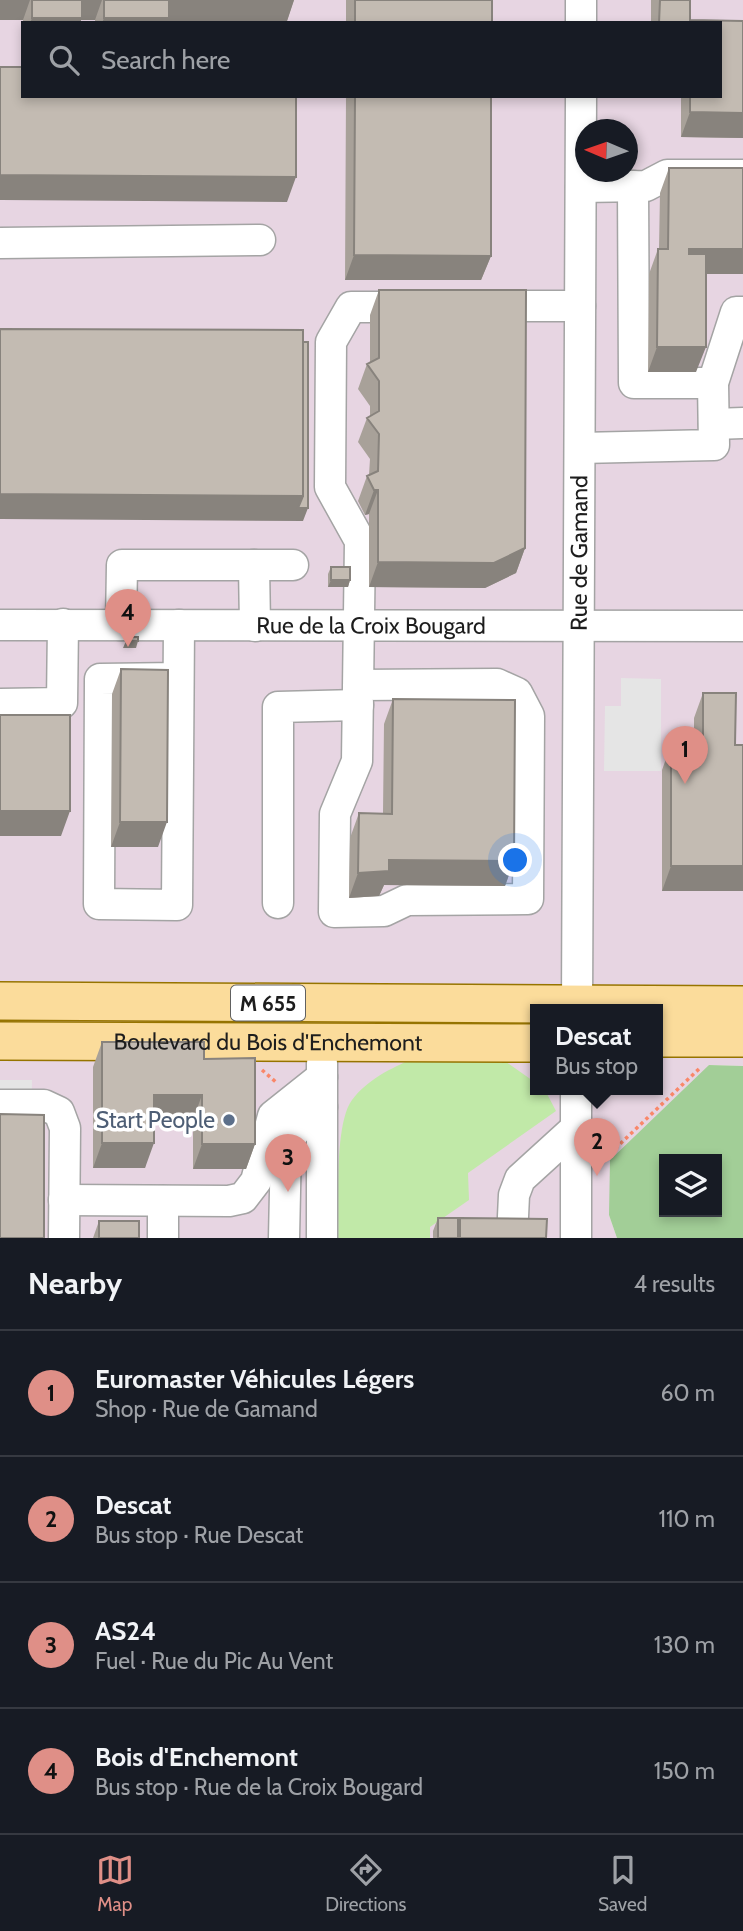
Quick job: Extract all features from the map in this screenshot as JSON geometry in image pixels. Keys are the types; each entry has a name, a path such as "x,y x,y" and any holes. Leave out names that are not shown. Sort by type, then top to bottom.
{"main road":[{"name":"Boulevard du Bois d'Enchemont","path":"0,1001 530,1005"},
{"path":"322,1059 329,1033 348,1026 446,1023 506,1004"},
{"name":"Boulevard du Bois d'Enchemont","path":"663,1006 743,1005"},
{"path":"663,1038 743,1038"},
{"name":"Boulevard du Bois d'Enchemont","path":"0,1041 46,1041 322,1059 530,1043"}],"street":[{"path":"581,0 581,21"},
{"name":"Rue de Gamand","path":"577,1004 581,98"},
{"path":"581,187 646,186 667,175 743,175"},
{"path":"633,186 634,383 713,383"},
{"path":"0,243 260,240"},
{"path":"278,903 278,707 358,695 497,684 517,693 529,716 528,899 407,900 384,911 334,912 335,814 357,761 358,695 359,625 360,541 330,487 331,342 351,307 580,306"},
{"path":"580,448 714,445 728,424 713,383 736,312 743,312"},
{"path":"121,625 122,565 293,565"},
{"path":"254,565 255,626"},
{"path":"0,704 62,703 63,624"},
{"name":"Rue de la Croix Bougard","path":"0,625 743,626"},
{"path":"178,625 178,678 177,905 99,904 100,679 178,678"},
{"path":"0,1025 46,1041"},
{"path":"322,1059 322,1238"},
{"path":"65,1200 229,1201 243,1198 256,1181 273,1116 322,1059"},
{"path":"576,1095 576,1238"},
{"path":"0,1105 44,1105 59,1112 65,1128 64,1238"},
{"path":"284,1238 286,1145 295,1132 322,1107"},
{"path":"512,1238 513,1195 520,1180 576,1128"},
{"path":"163,1201 163,1238"}],"path":[{"path":"594,1168 707,1060"}],"shaded area":[{"path":"0,0 743,0 743,1066 709,1065 609,1215 617,1238 0,1238"},
{"path":"621,678 661,679 661,771 604,771 605,706 621,706"},
{"path":"0,1080 32,1080 31,1127 0,1127"}],"green space":[{"path":"414,1058 502,1059 530,1079 530,1095 548,1095 556,1111 468,1173 469,1200 430,1227 430,1238 338,1238 340,1146 346,1112 358,1093 372,1080"},
{"path":"709,1065 743,1066 743,1238 617,1238 609,1215 610,1160"}],"building":[{"path":"32,0 82,0 82,18 32,18"},
{"path":"104,0 169,0 169,18 104,18"},
{"path":"355,0 492,0 492,21 355,21"},
{"path":"660,0 690,0 690,20 743,21 743,113 690,112 690,98 722,98 722,21 659,21"},
{"path":"0,67 21,67 21,98 296,98 296,177 0,175"},
{"path":"355,98 491,98 491,256 354,255"},
{"path":"669,168 743,168 743,249 689,249 689,254 706,254 706,347 657,347 658,249 668,249"},
{"path":"379,290 526,290 525,548 494,563 378,562 378,490 374,490 367,476 378,471 379,434 367,418 379,411 379,381 367,364 379,358"},
{"path":"0,329 303,330 303,496 0,494"},
{"path":"303,342 308,342 308,508 298,508 303,496"},
{"path":"331,567 350,567 350,580 331,580"},
{"path":"126,637 138,637 138,641 126,641"},
{"path":"121,669 168,670 167,822 120,822"},
{"path":"703,693 736,693 735,745 743,745 743,866 671,866 671,745 703,745"},
{"path":"393,699 515,700 514,861 389,860 389,871 358,873 359,813 392,814"},
{"path":"0,715 70,715 70,811 0,811"},
{"path":"102,1042 204,1042 204,1059 255,1058 255,1144 202,1144 202,1095 154,1095 154,1143 102,1143"},
{"path":"0,1114 44,1115 44,1238 0,1238"},
{"path":"438,1218 458,1218 458,1238 438,1238"},
{"path":"460,1218 547,1219 546,1238 460,1238"},
{"path":"99,1221 139,1221 139,1238 99,1238"}],"place":[{"name":"Bois d'Enchemont","path":"128,647"},
{"name":"Euromaster Véhicules Légers","path":"685,784"},
{"name":"Start People","path":"229,1120"},
{"name":"Descat","path":"597,1176"},
{"name":"AS24","path":"288,1192"}]}
